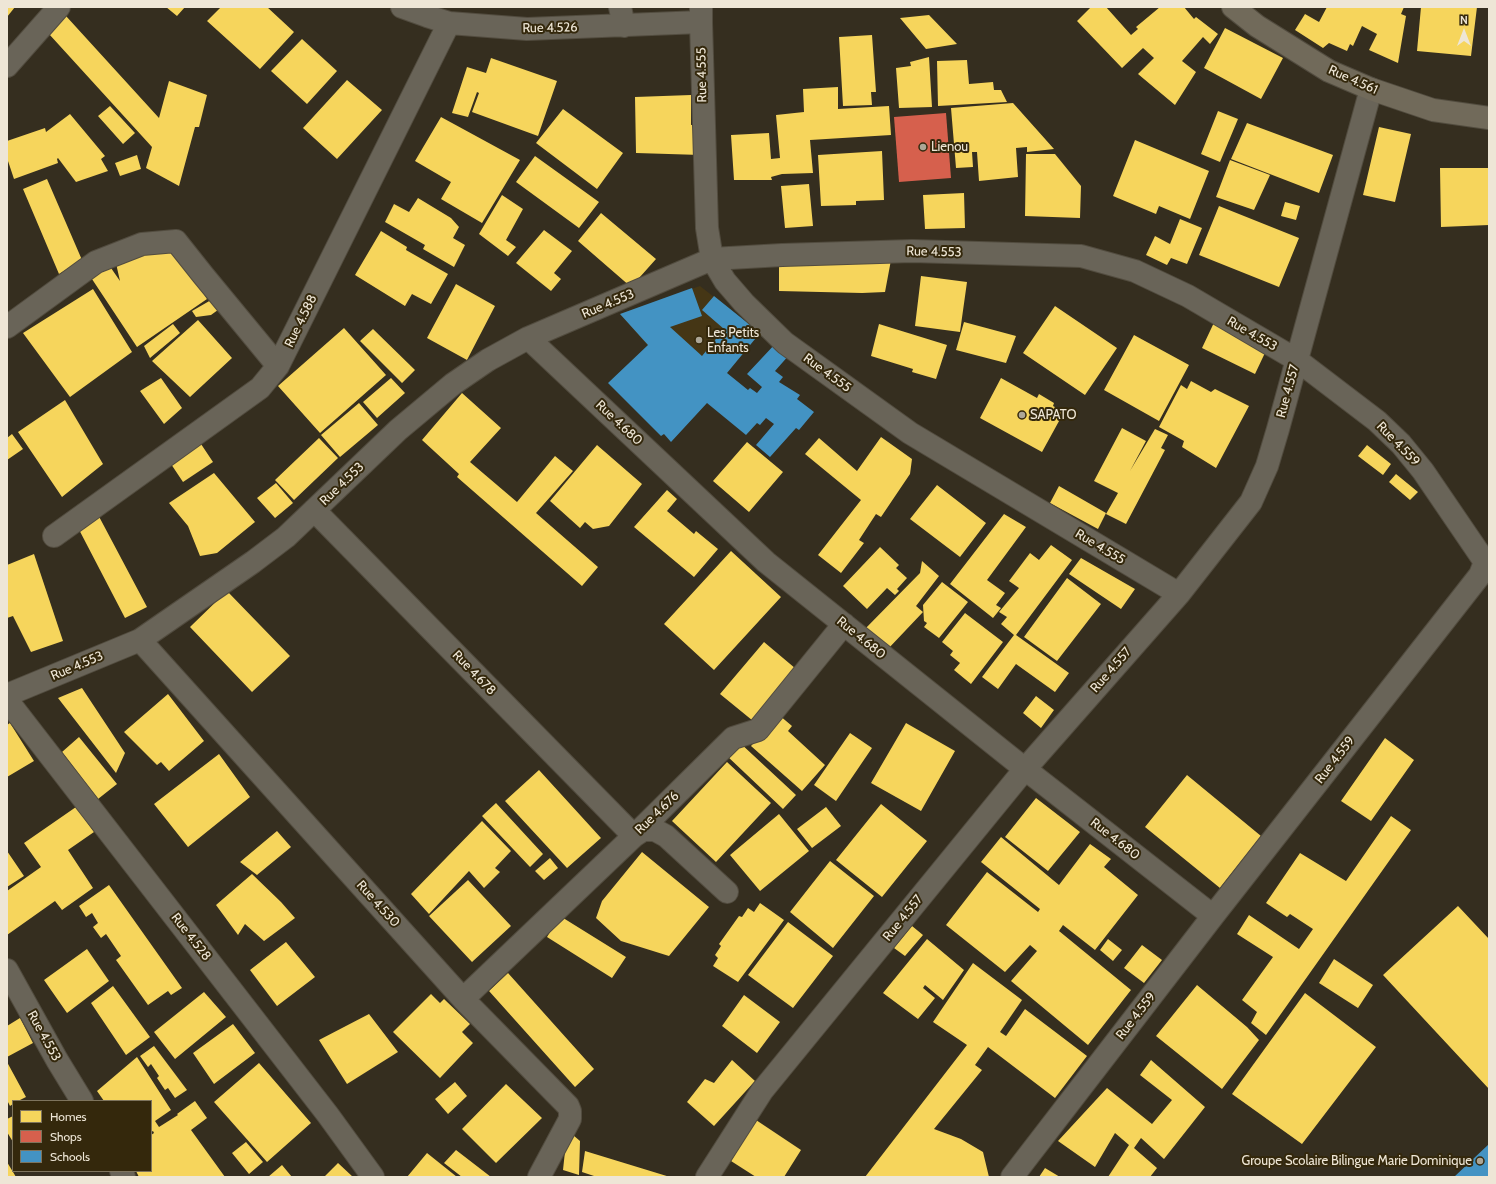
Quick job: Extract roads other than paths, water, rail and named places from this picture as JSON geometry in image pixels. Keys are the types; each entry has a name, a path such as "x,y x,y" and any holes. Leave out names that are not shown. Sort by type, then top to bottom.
{"main road":[{"name":"Rue 4.561","path":"1232,7 1257,26 1329,71 1371,89 1433,110 1489,118"}],"street":[{"path":"7,66 59,7"},
{"name":"Rue 4.526","path":"402,7 449,23 527,29 622,16 701,15"},
{"name":"Rue 4.555","path":"701,15 707,228 712,259 725,281 744,303 785,342 910,433 1179,594"},
{"name":"Rue 4.588","path":"54,536 260,388 278,366 449,23"},
{"name":"Rue 4.557","path":"707,1177 762,1091 1025,769 1179,594 1251,502 1267,466 1371,89"},
{"path":"7,327 96,262 142,244 176,241 278,366"},
{"name":"Rue 4.553","path":"7,696 140,640 253,562 286,537 398,430 452,384 488,360 528,338 712,259 912,250 1081,256 1135,271 1188,296 1297,360"},
{"name":"Rue 4.680","path":"528,338 766,562 1025,769 1214,916"},
{"name":"Rue 4.559","path":"1012,1177 1480,575 1487,564 1423,471 1401,444 1376,421 1297,360"},
{"name":"Rue 4.678","path":"314,510 634,836"},
{"name":"Rue 4.676","path":"463,999 634,836 733,738 758,730 844,624"},
{"name":"Rue 4.530","path":"140,640 463,999 568,1106 570,1111 570,1119 539,1177"},
{"name":"Rue 4.528","path":"7,700 328,1114 373,1177"},
{"path":"634,836 643,830 654,830 666,836 727,892"},
{"name":"Rue 4.553","path":"7,970 57,1060 81,1100"}],"place":[{"name":"Lienou","path":"923,147"},
{"name":"Les Petits Enfants","path":"699,340"},
{"name":"SAPATO","path":"1022,415"},
{"name":"Groupe Scolaire Bilingue Marie Dominique","path":"1480,1161"}]}
